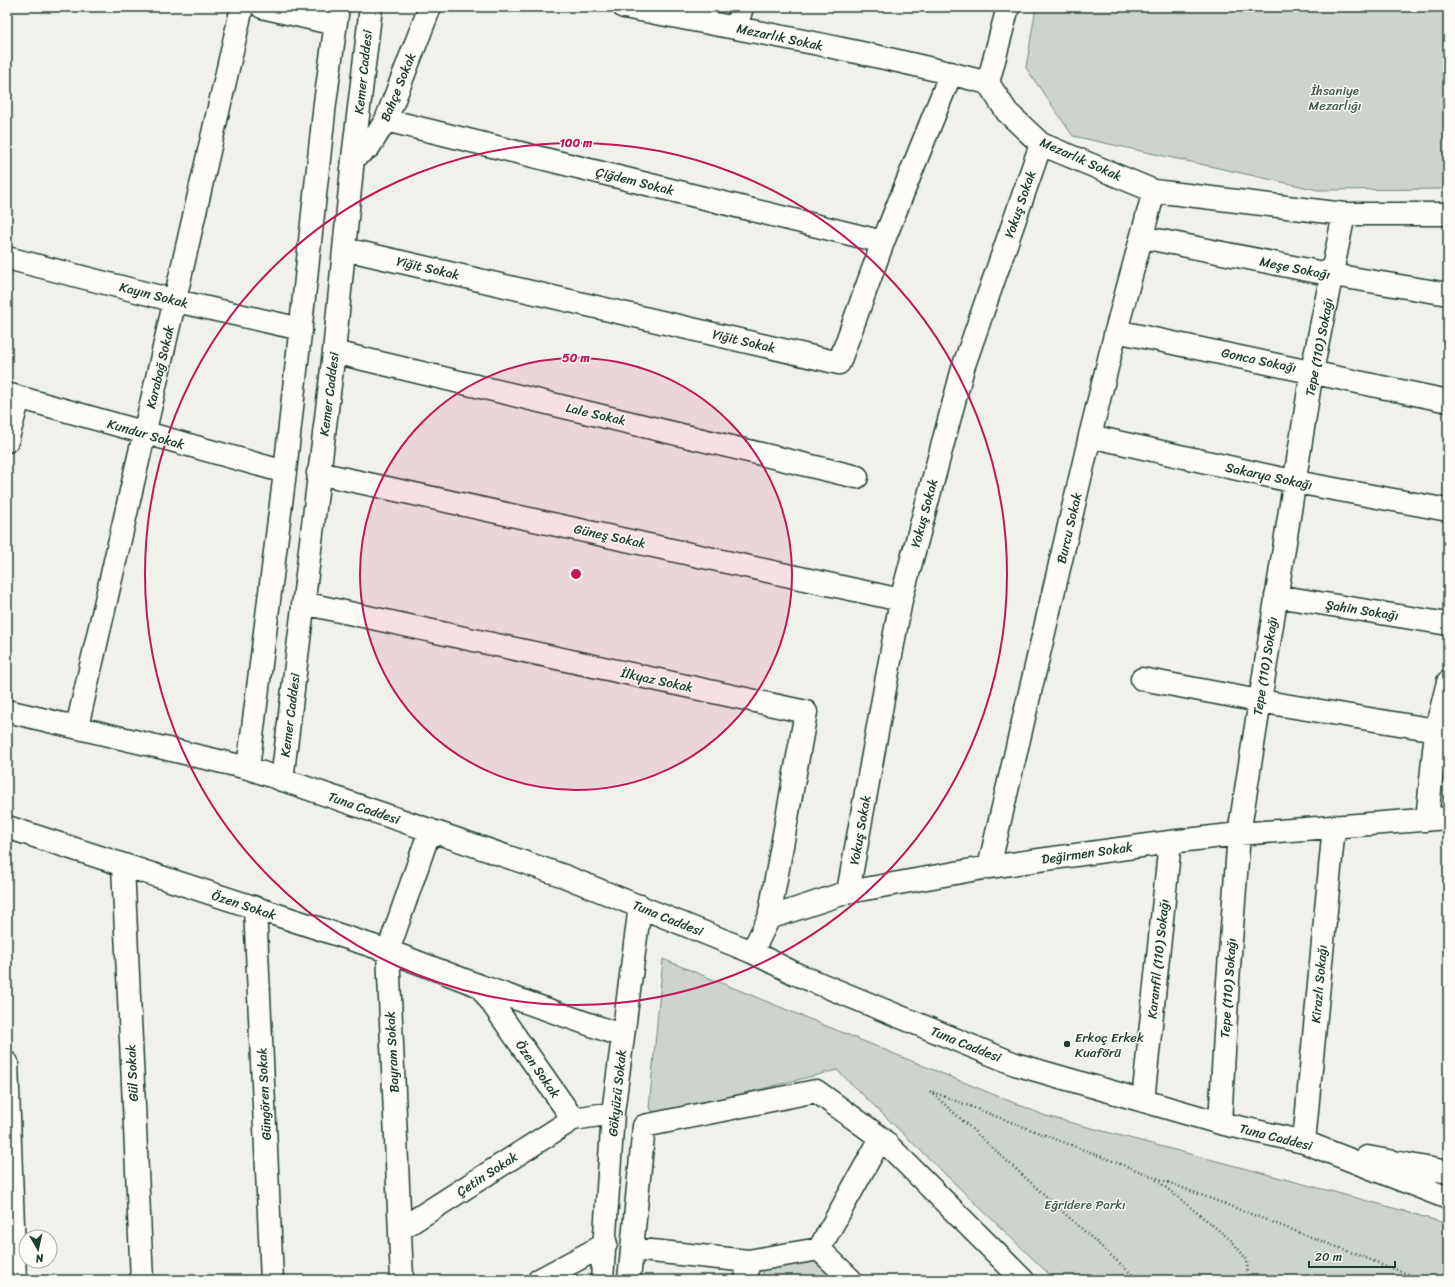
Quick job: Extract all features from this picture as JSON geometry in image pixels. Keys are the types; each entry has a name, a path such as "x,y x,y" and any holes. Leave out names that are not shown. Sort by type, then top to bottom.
{"street":[{"name":"Karabağ Sokak","path":"77,727 176,301 242,7"},
{"path":"248,768 285,472 336,16 262,7"},
{"name":"Kemer Caddesi","path":"282,780 318,473 334,352 345,249 352,158 370,7"},
{"name":"Bahçe Sokak","path":"352,158 369,147 386,120 430,7"},
{"name":"Mezarlık Sokak","path":"624,7 736,28 951,73 988,83 1007,112 1041,144 1154,191 1344,214 1448,214"},
{"path":"736,28 742,7"},
{"path":"988,83 1008,7"},
{"name":"Yiğit Sokak","path":"345,249 839,364 883,242 951,73"},
{"name":"Çiğdem Sokak","path":"386,120 883,242"},
{"name":"Yokuş Sokak","path":"848,892 901,600 963,368 1041,144"},
{"name":"Burcu Sokak","path":"989,867 1090,436 1116,331 1154,191"},
{"name":"Tepe (110) Sokağı","path":"1220,1123 1228,981 1239,834 1276,596 1296,482 1312,371 1333,275 1344,214"},
{"name":"Meşe Sokağı","path":"1142,237 1333,275 1448,294"},
{"name":"Kayın Sokak","path":"7,258 176,301 301,329"},
{"name":"Gonca Sokağı","path":"1116,331 1312,371 1448,401"},
{"name":"Lale Sokak","path":"334,352 857,476"},
{"path":"7,441 13,396"},
{"name":"Kundur Sokak","path":"13,396 285,472"},
{"name":"Sakarya Sokağı","path":"1090,436 1296,482 1448,510"},
{"name":"Güneş Sokak","path":"318,473 901,600"},
{"name":"Şahin Sokağı","path":"1276,596 1448,624"},
{"name":"İlkyaz Sokak","path":"303,603 806,712 769,918"},
{"path":"1142,679 1259,702 1436,730"},
{"path":"1438,819 1436,730 1448,682"},
{"name":"Tuna Caddesi","path":"7,711 248,768 564,876 752,952 796,974 1015,1064 1220,1123 1312,1145 1448,1172"},
{"name":"Değirmen Sokak","path":"769,918 848,892 989,867 1239,834 1438,819"},
{"name":"Kirazlı Sokağı","path":"1312,1145 1334,826"},
{"name":"Özen Sokak","path":"7,827 388,951 480,986 623,1036"},
{"name":"Bayram Sokak","path":"402,1280 388,951 430,830"},
{"name":"Karanfil (110) Sokağı","path":"1143,1101 1170,842"},
{"name":"Gül Sokak","path":"123,866 142,1280"},
{"name":"Gökyüzü Sokak","path":"602,1280 606,1244 613,1113 640,906"},
{"name":"Güngören Sokak","path":"255,908 272,1280"},
{"path":"752,952 769,918"},
{"name":"Özen Sokak","path":"480,986 573,1119"},
{"path":"7,1063 15,1280"},
{"path":"629,1280 644,1126 816,1091 881,1138 1023,1280"},
{"path":"573,1119 613,1113"},
{"name":"Çetin Sokak","path":"401,1229 573,1119"},
{"path":"632,1249 747,1270 819,1249 881,1138"},
{"name":"Tuna Caddesi","path":"1312,1145 1448,1198"},
{"path":"539,1280 606,1244"},
{"path":"819,1249 851,1280"}],"path":[{"path":"1138,1280 930,1091 1423,1280"},
{"path":"1150,1175 1232,1241 1247,1260 1248,1280"}],"green space":[{"name":"İhsaniye Mezarlığı","path":"1036,7 1448,7 1448,189 1318,190 1073,136 1026,68"},
{"name":"Eğridere Parkı","path":"663,959 1046,1116 1383,1205 1448,1224 1448,1280 1055,1280 837,1070 658,1115 649,1108"},
{"path":"818,1261 838,1280 762,1280 763,1269"}],"place":[{"name":"Erkoç Erkek Kuaförü","path":"1067,1044"}]}
